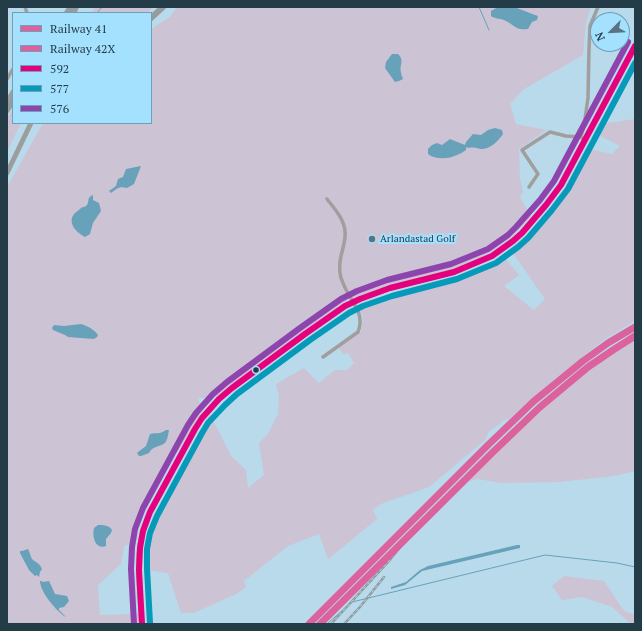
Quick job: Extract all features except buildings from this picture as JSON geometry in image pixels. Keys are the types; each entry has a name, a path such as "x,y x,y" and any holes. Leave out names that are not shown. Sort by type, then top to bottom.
{"highway":[{"path":"152,17 163,7"}],"street":[{"path":"583,138 588,98 590,26 598,7"},
{"path":"142,624 139,549 143,531 150,512 202,418 219,399 232,388 305,334 352,302 390,288 454,272 492,256 513,241 522,233 546,205 561,185 583,138 635,46"},
{"path":"7,166 27,124"},
{"path":"7,173 31,124"},
{"path":"529,187 538,174 522,150 550,132 583,138"},
{"path":"323,357 358,332 360,326 360,316 343,285 340,269 341,256 345,242 344,225 327,198"}],"shaded area":[{"path":"95,7 154,7 148,12 92,12"},
{"name":"Arlandastad Golf","path":"177,7 591,7 586,22 583,55 524,89 510,104 516,124 546,130 519,149 520,179 523,192 520,197 531,217 514,235 490,253 452,271 430,275 354,298 352,296 347,297 346,301 218,396 199,398 199,402 203,410 142,510 133,542 124,547 121,564 98,585 100,615 139,614 139,624 7,624 7,187 42,124 152,124 152,28 170,17"},
{"path":"12,110 12,124 21,124 7,152 7,118"},
{"path":"635,119 635,321 605,339 552,381 509,419 504,420 488,433 485,440 429,487 381,504 373,510 377,519 328,559 319,534 288,546 244,581 246,587 236,594 194,613 181,613 168,573 146,570 148,542 153,525 210,414 231,456 246,470 248,488 264,475 259,443 268,434 278,414 279,396 276,384 304,368 319,383 335,370 347,370 354,363 348,353 343,354 338,347 361,332 363,318 359,306 469,277 505,258 519,275 504,286 534,310 545,299 513,253 522,245 564,189 586,148 612,154 620,146 594,133 600,124"},
{"path":"635,333 635,471 614,476 560,482 501,483 478,479 454,485 531,411 574,373"},
{"path":"564,576 604,581 624,611 635,615 635,624 631,624 612,607 582,597 562,600 552,586"}],"water":[{"path":"498,7 514,7 538,16 537,20 532,22 528,29 517,28 504,20 491,16 491,11"},
{"path":"392,54 398,54 401,59 401,74 403,79 395,82 385,68 386,62"},
{"path":"495,128 502,130 503,134 488,148 481,149 467,147 466,150 460,154 446,158 438,158 428,154 428,149 437,143 442,145 450,139 465,145 473,134 481,135 488,130"},
{"path":"141,166 134,184 127,188 119,188 111,193 109,191 116,186 118,179 123,177 126,169"},
{"path":"93,195 93,200 99,203 101,211 93,223 90,234 85,237 75,229 72,219 76,212 87,205 89,198"},
{"path":"81,324 94,331 98,335 97,337 94,339 68,337 53,330 52,328 54,325 64,326"},
{"path":"169,430 165,443 152,449 149,453 139,456 137,453 146,446 150,434 164,432"},
{"path":"98,525 108,526 112,530 106,539 106,546 99,546 95,542 93,535 94,528"},
{"path":"520,545 520,548 422,571 405,585 391,589 391,587 406,582 420,570 428,566"},
{"path":"28,549 32,559 39,564 42,569 39,577 37,575 35,576 29,570 20,553 20,551"},
{"path":"40,581 49,581 55,594 67,596 69,601 64,607 59,608 59,610 66,617 58,611 46,596"}],"waterway":[{"path":"98,12 102,7"},
{"path":"479,7 489,30"},
{"path":"327,624 352,602 545,555 617,563 635,567"}],"railway":[{"path":"412,531 431,511"},
{"path":"331,624 401,546"},
{"path":"344,624 384,577"}],"rail line":[{"name":"41","path":"309,624 534,401 583,361 608,343 635,327"},
{"name":"42X","path":"320,624 540,407 588,367 635,336"}],"transit line":[{"name":"592","path":"142,624 139,570 140,548 143,531 150,512 202,418 219,399 232,388 345,306 390,288 454,272 492,256 513,241 522,233 561,185 635,46"},
{"name":"576","path":"134,624 131,569 135,529 143,508 196,413 213,394 227,382 341,299 357,291 387,280 451,264 488,249 508,235 540,200 554,181 623,52"},
{"name":"577","path":"150,623 147,569 147,549 150,533 157,516 208,423 237,394 349,313 363,306 392,296 457,279 496,263 518,247 528,238 568,189 635,63"}],"place":[{"name":"Arlandastad Golf","path":"372,239"}]}
